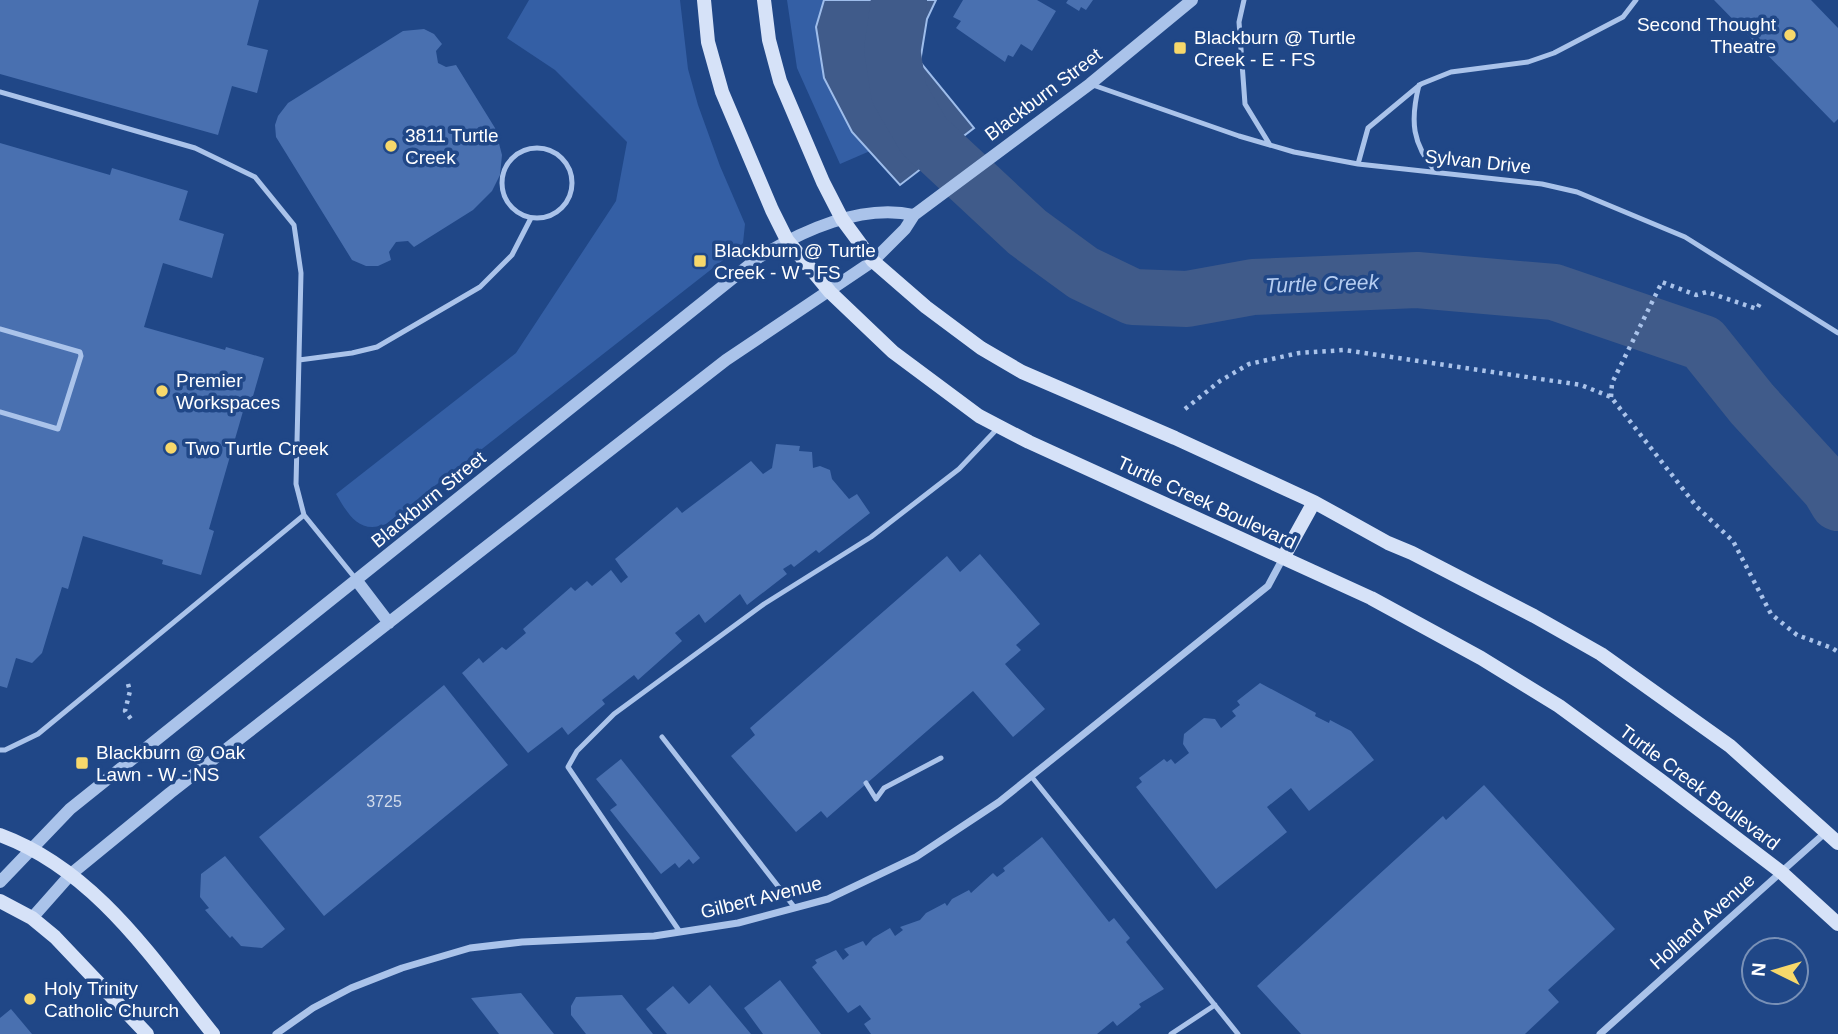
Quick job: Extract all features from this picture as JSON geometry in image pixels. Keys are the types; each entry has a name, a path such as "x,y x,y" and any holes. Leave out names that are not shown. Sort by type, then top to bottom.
{"main road":[{"name":"Turtle Creek Boulevard","path":"704,0 708,42 722,92 787,240 830,292 893,352 979,416 1029,442 1371,598 1481,658 1559,706 1782,872 1838,924"},
{"path":"764,0 769,40 780,81 823,182 842,219 873,261 937,315 981,348 1022,372 1314,502 1388,543 1534,616 1601,654 1730,746 1838,843"},
{"path":"1283,558 1314,502"},
{"path":"0,835 32,847 71,874 112,909 213,1034"},
{"path":"0,901 32,918 85,966 147,1034"}],"street":[{"name":"Blackburn Street","path":"32,918 71,874 170,793 726,360 873,261 905,229 914,215 1065,103 1192,0"},
{"name":"Blackburn Street","path":"0,882 70,809 747,267 787,240 842,219 890,212 914,215"},
{"name":"Gilbert Avenue","path":"276,1034 313,1008 351,988 402,968 470,948 522,942 654,936 738,923 828,899 916,857 999,802 1268,586 1283,558"},
{"path":"357,581 389,623"},
{"name":"Holland Avenue","path":"1600,1034 1826,832"}],"lane":[{"path":"1244,0 1239,22 1245,104 1270,145"},
{"path":"1358,164 1368,128 1419,85 1451,72 1528,62 1554,53 1623,17 1636,0"},
{"name":"Sylvan Drive","path":"1090,83 1294,152 1358,164 1542,184 1577,192 1685,237 1838,333"},
{"path":"1419,85 1413,110 1415,135 1424,158 1436,172"},
{"path":"0,92 195,148 255,177 293,225 301,274 296,484 304,515 357,581"},
{"path":"530,148 542,148 554,151 570,168 572,192 567,203 557,213 545,218 531,218 518,213 508,204 501,180 511,159 530,148"},
{"path":"299,360 377,347 480,287 512,255 531,218"},
{"path":"0,329 80,352 81,356 58,429 0,412"},
{"path":"680,932 568,767 577,751 614,714 764,604 871,537 959,469 999,426"},
{"path":"0,750 38,734 304,515"},
{"path":"662,737 794,908"},
{"path":"866,783 876,799 884,788 941,758"},
{"path":"1031,776 1238,1034"},
{"path":"1171,1034 1215,1005"}],"path":[{"path":"1611,397 1612,383 1662,282 1696,295 1707,292 1757,309 1770,290"},
{"path":"1185,409 1220,381 1250,364 1299,353 1343,350 1581,386 1611,397 1697,507 1733,541 1770,614 1797,635 1838,652"},
{"path":"116,670 129,685 125,711 131,719"}],"shaded area":[{"path":"529,0 680,0 688,69 720,166 745,224 743,243 386,524 377,527 361,525 350,515 336,494 516,353 616,201 627,142 555,70 507,38"},
{"path":"787,0 824,0 816,27 852,132 870,151 840,164 797,68"},
{"path":"824,0 936,0 927,19 920,62 974,128 900,185 852,132 824,78 816,27"}],"building":[{"path":"0,0 259,0 247,45 268,50 257,93 232,86 218,135 0,74"},
{"path":"963,0 1037,0 1056,11 1032,51 1021,44 1013,57 1008,55 1005,62 956,28 961,21 953,17"},
{"path":"1068,0 1093,0 1086,10 1081,7 1079,11 1066,3"},
{"path":"1714,0 1811,0 1838,28 1838,119 1834,123"},
{"name":"3811 Turtle Creek","path":"424,29 434,34 442,44 436,51 438,63 446,67 456,65 495,128 502,155 500,175 492,191 473,210 414,247 408,241 396,242 389,252 391,260 378,266 366,266 352,260 276,137 275,125 288,103 403,31"},
{"path":"0,143 110,175 112,168 188,191 179,220 224,234 212,278 163,263 144,327 264,358 251,403 246,401 209,529 214,531 201,575 162,564 163,560 83,536 68,589 62,587 42,653 32,663 16,658 7,688 0,686"},
{"path":"776,444 800,446 799,451 812,452 813,468 820,466 830,470 832,479 849,499 857,494 870,513 819,553 816,550 794,567 791,564 783,569 787,574 747,605 740,594 705,623 699,614 675,633 682,641 638,680 634,675 602,700 605,704 568,735 562,727 528,753 462,673 479,658 483,663 502,647 506,650 526,633 523,629 571,587 575,591 587,581 592,586 611,570 621,583 628,577 615,559 677,507 682,513 751,461 763,474 772,468"},
{"path":"980,554 1040,624 1016,645 1021,650 1005,664 1045,709 1013,737 973,691 827,818 821,811 796,832 731,756 755,735 750,728 947,556 960,572"},
{"path":"1260,683 1316,713 1315,716 1351,731 1374,760 1309,811 1291,788 1267,807 1287,832 1216,889 1136,787 1142,782 1139,778 1164,759 1167,762 1171,759 1175,764 1189,753 1183,744 1184,734 1204,718 1215,719 1221,728 1236,716 1232,711 1240,705 1237,701"},
{"path":"444,685 508,765 324,916 259,837"},
{"path":"621,759 700,858 693,864 689,859 679,868 675,863 661,874 610,810 617,805 596,779"},
{"path":"1484,785 1615,929 1548,990 1559,1002 1525,1034 1301,1034 1257,986 1443,816 1446,820"},
{"path":"1042,837 1109,922 1114,918 1130,938 1126,942 1164,989 1139,1004 1141,1007 1117,1026 1113,1021 1097,1034 871,1034 864,1024 871,1019 860,1005 848,1013 812,967 817,963 815,960 836,950 843,960 849,955 844,949 863,941 866,946 873,938 890,928 895,936 903,930 900,927 920,920 926,913 945,903 947,906 952,899 969,890 971,893 993,873 997,877 1005,871 1003,868"},
{"path":"225,856 285,929 262,948 241,946 232,936 230,938 205,910 209,908 200,897 201,874"},
{"path":"780,980 821,1034 763,1034 744,1008"},
{"path":"710,985 751,1034 667,1034 646,1009 673,986 689,1004"},
{"path":"521,993 554,1034 499,1034 471,998"},
{"path":"622,995 653,1034 586,1034 571,1015 571,1006 576,997"},
{"path":"11,1009 32,1034 0,1034 0,1018"}],"waterway":[{"name":"Turtle Creek","path":"899,0 892,49 899,93 924,136 1027,232 1083,273 1133,297 1187,299 1253,287 1417,280 1554,292 1703,343 1752,404 1829,488 1838,503"}],"place":[{"name":"Second Thought Theatre","path":"1790,35"},
{"name":"Blackburn @ Turtle Creek - E - FS","path":"1180,48"},
{"name":"3811 Turtle Creek","path":"391,146"},
{"name":"Blackburn @ Turtle Creek - W - FS","path":"700,261"},
{"name":"Premier Workspaces","path":"162,391"},
{"name":"Two Turtle Creek","path":"171,448"},
{"name":"Blackburn @ Oak Lawn - W - NS","path":"82,763"},
{"name":"Holy Trinity Catholic Church","path":"30,999"}]}
